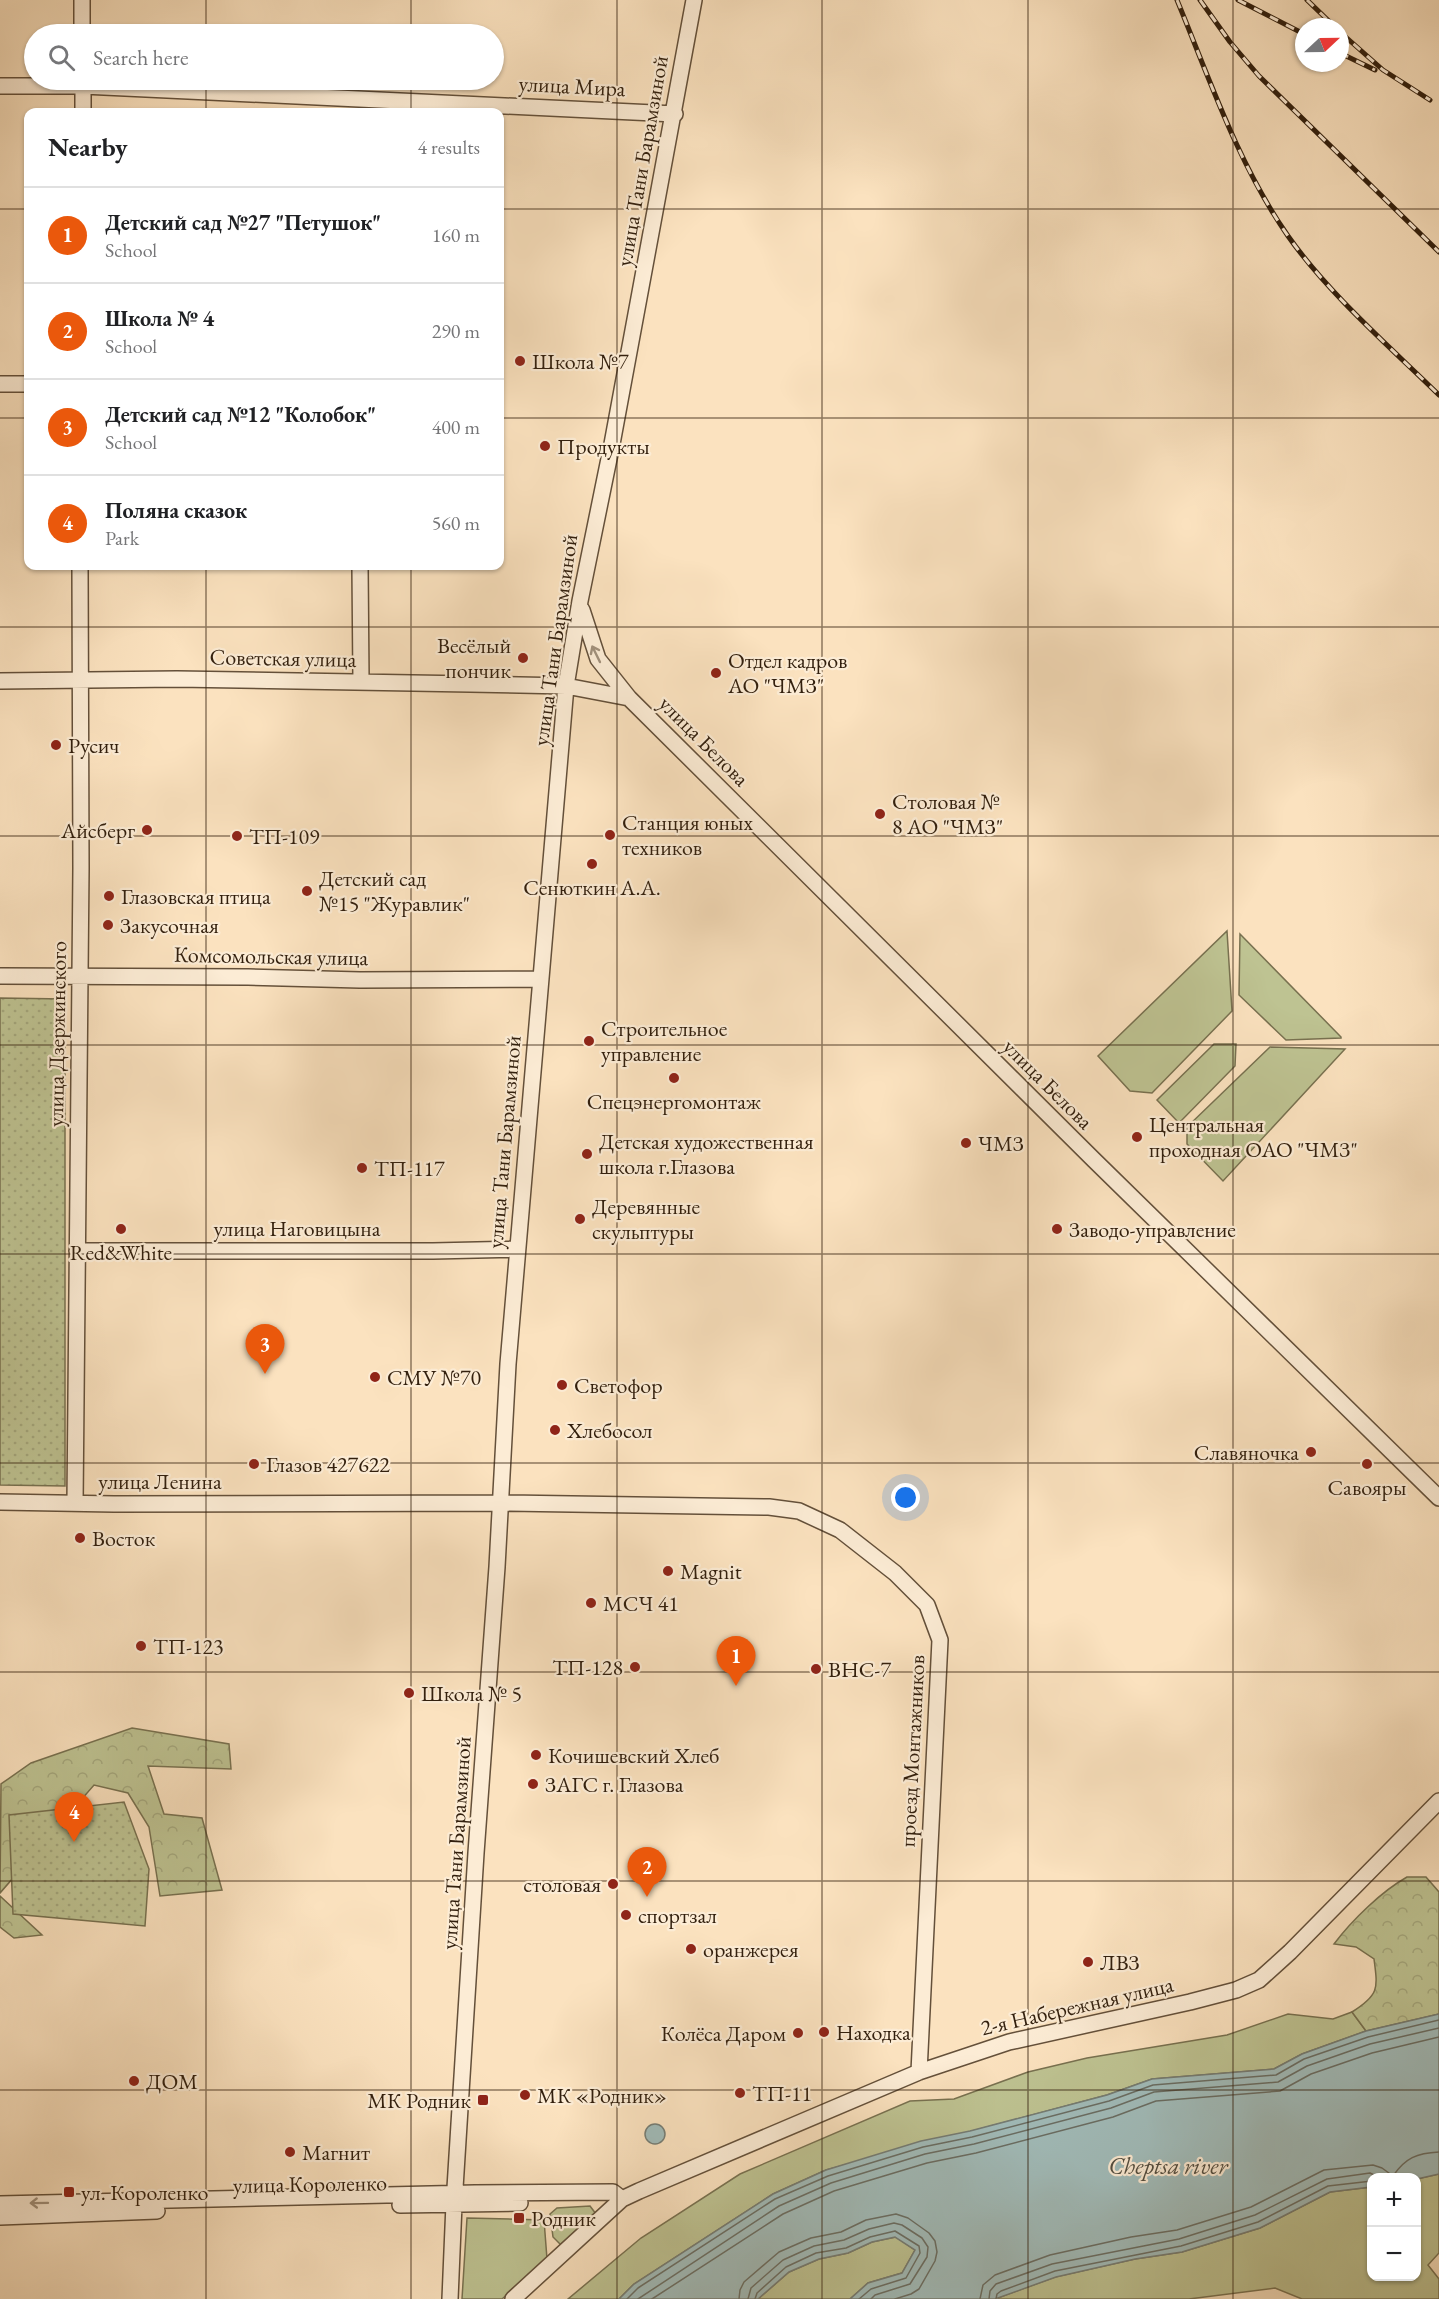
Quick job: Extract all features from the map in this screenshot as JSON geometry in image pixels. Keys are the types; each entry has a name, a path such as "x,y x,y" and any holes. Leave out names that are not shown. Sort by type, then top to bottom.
{"street":[{"path":"82,0 82,24"},
{"name":"улица Тани Барамзиной","path":"450,2299 454,2199 501,1503 503,1440 517,1249 566,686 580,601 675,114 694,0"},
{"name":"улица Мира","path":"0,86 24,85"},
{"path":"83,90 83,108"},
{"name":"улица Мира","path":"166,90 357,106 436,108"},
{"name":"улица Мира","path":"504,110 675,114"},
{"path":"0,384 24,384"},
{"name":"улица Дзержинского","path":"75,1503 80,976 80,570"},
{"path":"360,570 361,681"},
{"name":"улица Белова","path":"580,601 586,627 598,659 629,698 1439,1498"},
{"name":"Советская улица","path":"0,681 81,679 361,681 566,686"},
{"name":"улица Белова","path":"566,686 629,698"},
{"name":"Комсомольская улица","path":"0,976 360,980 541,979"},
{"name":"улица Наговицына","path":"76,1251 517,1249"},
{"name":"улица Ленина","path":"0,1502 501,1503"},
{"name":"проезд Монтажников","path":"501,1503 769,1507 799,1510 840,1530 895,1573 927,1605 940,1640 919,2072"},
{"name":"2-я Набережная улица","path":"617,2196 639,2191 919,2072 1009,2042 1190,2002 1236,1990 1259,1980 1290,1952 1439,1801"},
{"name":"улица Короленко","path":"0,2217 454,2199 475,2193 617,2196"},
{"path":"513,2299 617,2196"},
{"name":"улица Короленко","path":"0,2204 617,2196"}],"green space":[{"path":"1227,931 1232,1011 1152,1093 1130,1091 1098,1056"},
{"path":"1240,934 1341,1038 1286,1040 1239,995"},
{"path":"0,998 65,999 65,1486 0,1485"},
{"path":"1214,1044 1236,1044 1235,1066 1179,1123 1157,1100"},
{"path":"1270,1047 1345,1049 1223,1181 1187,1144 1187,1127"},
{"path":"132,1728 229,1744 231,1769 148,1766 164,1814 202,1818 222,1890 160,1896 149,1827 128,1793 94,1785 0,1893 1,1784 31,1763"},
{"path":"124,1802 149,1869 145,1926 13,1914 9,1815"},
{"path":"1407,1877 1426,1877 1439,1892 1439,2014 1366,2031 1352,2012 1367,2001 1375,1990 1374,1959 1356,1947 1334,1944 1349,1925 1368,1907"},
{"path":"0,1896 42,1935 14,1938 0,1927"},
{"path":"1352,2012 1366,2031 1302,2054 1274,2069 1152,2079 1107,2095 826,2170 773,2194 634,2284 619,2299 568,2299 641,2238 740,2174 910,2101 954,2099 1028,2072 1087,2058 1227,2035 1288,2014 1333,2019"},
{"path":"1439,2174 1439,2253 1428,2265 1439,2279 1439,2299 1302,2299 1275,2288 1189,2299 995,2299 1055,2277 1135,2259 1182,2252 1260,2228 1330,2192 1367,2187 1367,2281 1421,2281 1421,2178"},
{"path":"590,2206 596,2214 561,2245 553,2237 550,2214 557,2208"},
{"path":"467,2218 544,2220 547,2259 502,2299 462,2299"},
{"path":"896,2237 915,2250 902,2273 868,2283 850,2299 758,2299 789,2272 819,2259 848,2253 872,2242"}],"water":[{"name":"Cheptsa river","path":"1439,2014 1439,2174 1421,2178 1421,2173 1367,2173 1367,2187 1330,2192 1260,2228 1182,2252 1135,2259 1056,2277 995,2299 850,2299 868,2283 902,2273 915,2250 895,2237 872,2242 848,2253 819,2259 789,2272 758,2299 619,2299 634,2284 773,2194 826,2170 921,2141 970,2131 1107,2095 1152,2079 1274,2069 1302,2054 1366,2031"},
{"path":"655,2124 662,2127 665,2134 662,2141 655,2144 648,2141 645,2134 648,2127"}],"railway":[{"path":"1177,0 1213,91 1240,151 1254,180 1288,236 1321,278 1439,395"},
{"path":"1200,0 1230,42 1259,76 1439,252"},
{"path":"1238,0 1295,29"},
{"path":"1307,0 1326,18"},
{"path":"1349,40 1383,70 1430,100"},
{"path":"1349,57 1375,70"}],"place":[{"name":"Школа №7","path":"520,361"},
{"name":"Продукты","path":"545,446"},
{"name":"Весёлый пончик","path":"523,658"},
{"name":"Отдел кадров АО \"ЧМЗ\"","path":"716,673"},
{"name":"Русич","path":"56,745"},
{"name":"Столовая № 8 АО \"ЧМЗ\"","path":"880,814"},
{"name":"Айсберг","path":"147,830"},
{"name":"Станция юных техников","path":"610,835"},
{"name":"ТП-109","path":"237,836"},
{"name":"Сенюткин А.А.","path":"592,864"},
{"name":"Детский сад №15 \"Журавлик\"","path":"307,891"},
{"name":"Глазовская птица","path":"109,896"},
{"name":"Закусочная","path":"108,925"},
{"name":"Строительное управление","path":"589,1041"},
{"name":"Спецэнергомонтаж","path":"674,1078"},
{"name":"Центральная проходная ОАО \"ЧМЗ\"","path":"1137,1137"},
{"name":"ЧМЗ","path":"966,1143"},
{"name":"Детская художественная школа г.Глазова","path":"587,1154"},
{"name":"ТП-117","path":"362,1168"},
{"name":"Деревянные скульптуры","path":"580,1219"},
{"name":"Red&White","path":"121,1229"},
{"name":"Заводо-управление","path":"1057,1229"},
{"name":"Детский сад №12 \"Колобок\"","path":"265,1374"},
{"name":"СМУ №70","path":"375,1377"},
{"name":"Светофор","path":"562,1385"},
{"name":"Хлебосол","path":"555,1430"},
{"name":"Славяночка","path":"1311,1452"},
{"name":"Глазов 427622","path":"254,1464"},
{"name":"Савояры","path":"1367,1464"},
{"name":"Восток","path":"80,1538"},
{"name":"Magnit","path":"668,1571"},
{"name":"МСЧ 41","path":"591,1603"},
{"name":"ТП-123","path":"141,1646"},
{"name":"ТП-128","path":"635,1667"},
{"name":"ВНС-7","path":"816,1669"},
{"name":"Детский сад №27 \"Петушок\"","path":"736,1686"},
{"name":"Школа № 5","path":"409,1693"},
{"name":"Кочишевский Хлеб","path":"536,1755"},
{"name":"ЗАГС г. Глазова","path":"533,1784"},
{"name":"Поляна сказок","path":"74,1842"},
{"name":"столовая","path":"613,1884"},
{"name":"Школа № 4","path":"647,1897"},
{"name":"спортзал","path":"626,1915"},
{"name":"оранжерея","path":"691,1949"},
{"name":"ЛВЗ","path":"1088,1962"},
{"name":"Находка","path":"824,2032"},
{"name":"Колёса Даром","path":"798,2033"},
{"name":"ДОМ","path":"134,2081"},
{"name":"ТП-11","path":"740,2093"},
{"name":"МК «Родник»","path":"525,2095"},
{"name":"МК Родник","path":"483,2100"},
{"name":"Магнит","path":"290,2152"},
{"name":"ул. Короленко","path":"69,2192"},
{"name":"Родник","path":"519,2218"}]}
